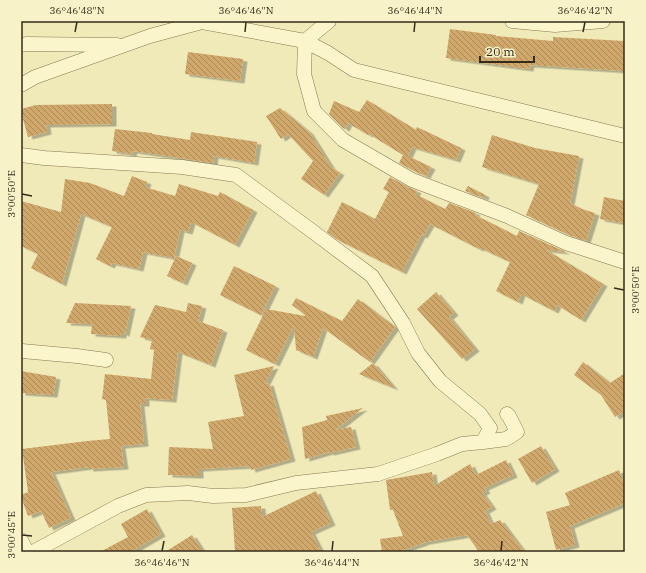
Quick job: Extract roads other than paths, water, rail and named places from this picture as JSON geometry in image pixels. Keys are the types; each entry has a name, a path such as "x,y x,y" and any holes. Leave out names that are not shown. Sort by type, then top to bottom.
{"street":[{"path":"329,21 305,41 304,74 314,111 344,140 412,180 507,216 566,243 625,262"},
{"path":"512,21 555,25 603,21"},
{"path":"21,85 35,77 150,36 202,22 305,41 328,53 354,70 625,136"},
{"path":"21,45 126,45"},
{"path":"21,155 44,158 182,167 236,176 372,276 403,323 418,353 440,381 480,414 490,428 483,442"},
{"path":"21,352 77,356 106,360"},
{"path":"33,552 118,506 146,494 188,493 213,496 246,495 296,482 378,474 462,444 506,439 517,432 507,414"},
{"path":"21,540 27,552"}]}
